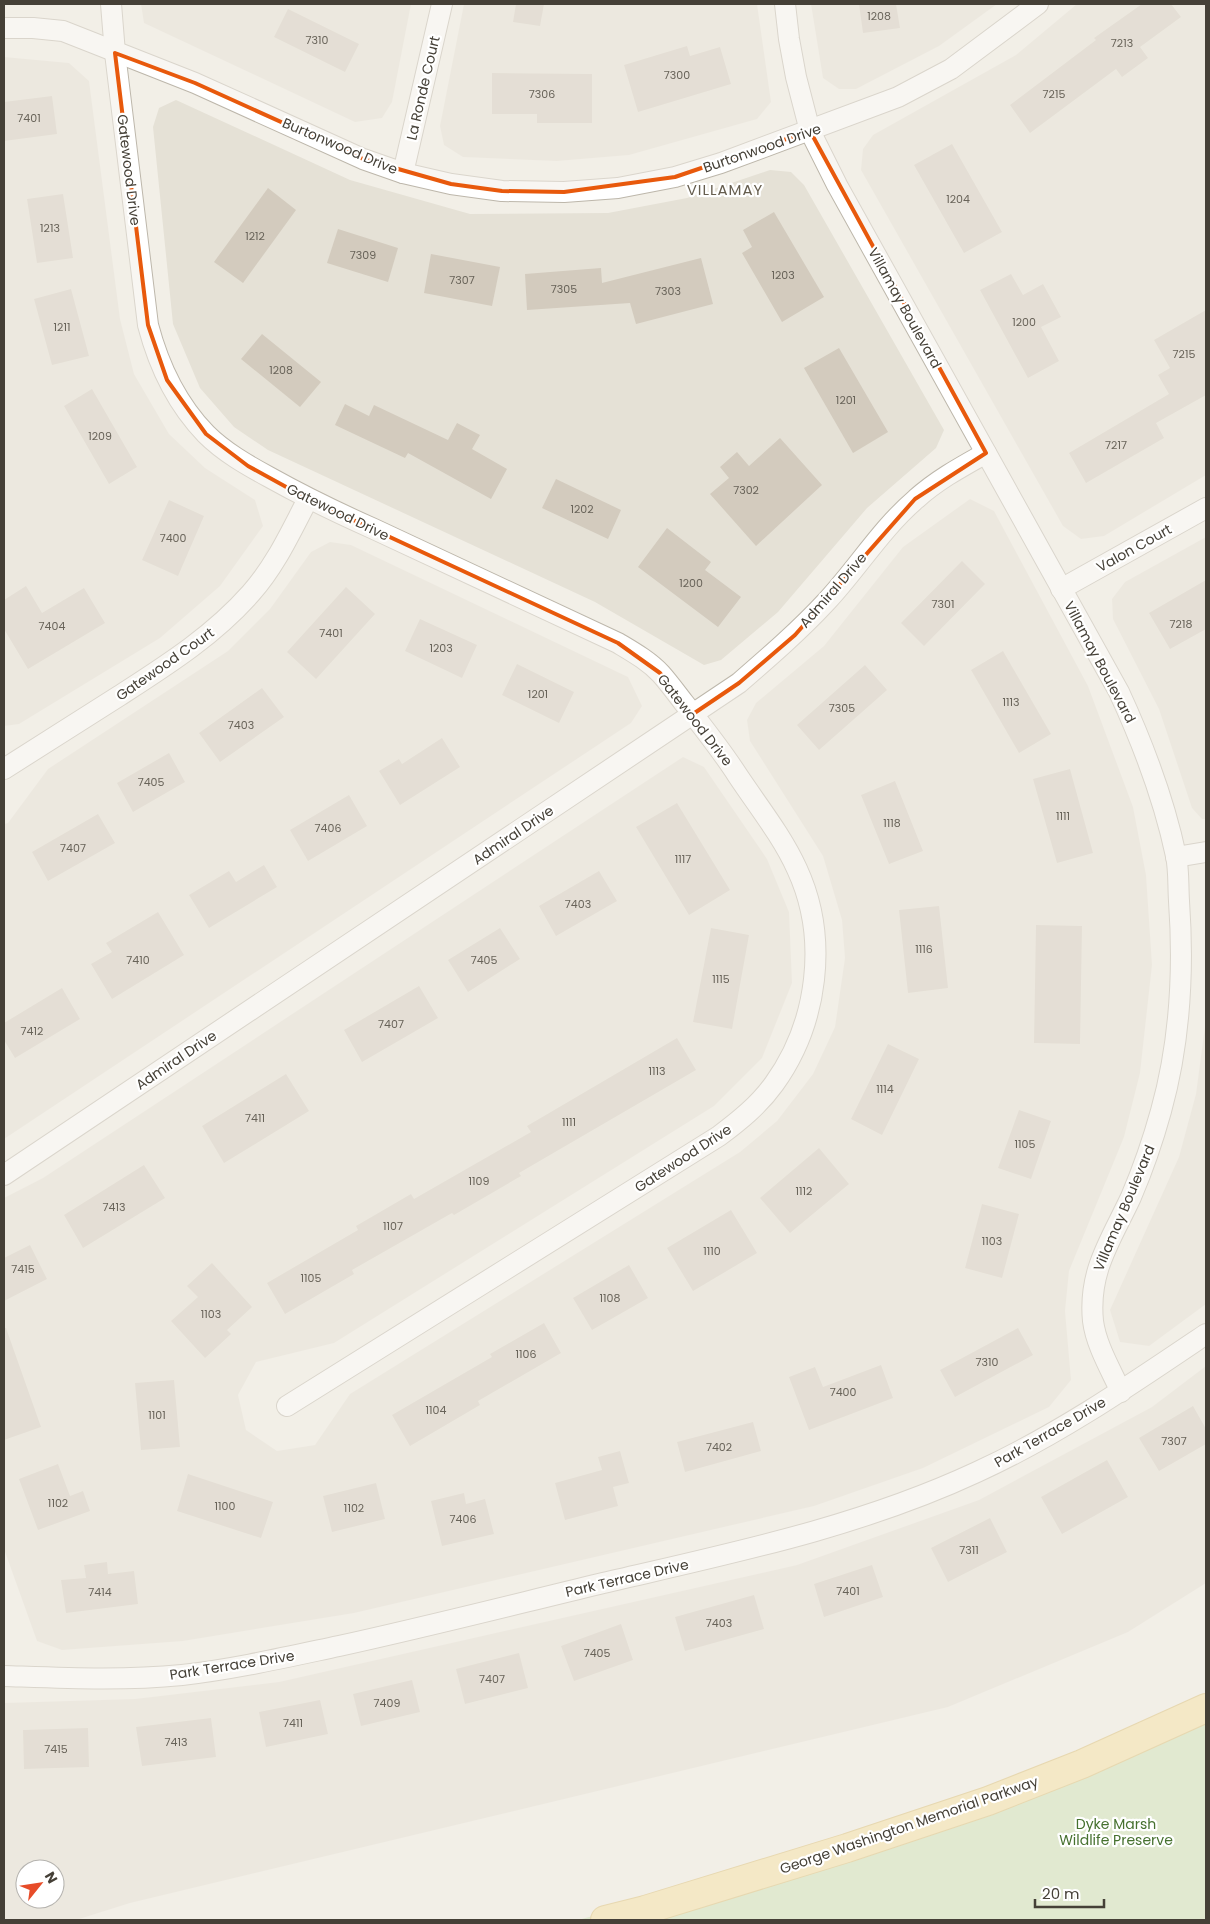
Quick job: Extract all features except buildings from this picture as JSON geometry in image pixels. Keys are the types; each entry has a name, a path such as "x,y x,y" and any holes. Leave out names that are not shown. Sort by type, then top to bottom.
{"main road":[{"name":"George Washington Memorial Parkway","path":"604,1920 645,1910 838,1851 988,1801 1082,1764 1206,1708"}],"street":[{"name":"Gatewood Drive","path":"111,4 115,53 148,326 154,350 167,380 186,411 221,448 248,466 308,499 618,643 644,659 660,673 725,756 782,843 797,869 807,898 815,940 814,984 804,1026 786,1066 758,1104 741,1120 719,1136 287,1406"},
{"name":"La Ronde Court","path":"403,173 442,4"},
{"name":"Villamay Boulevard","path":"785,4 796,77 810,132 837,185 1119,692 1156,782 1176,857 1181,932 1181,970 1179,1018 1171,1071 1162,1111 1148,1154 1131,1196 1100,1260 1094,1284 1093,1322 1098,1340 1121,1392"},
{"name":"Burtonwood Drive","path":"4,28 63,31 115,53 196,83 362,159 403,173 451,184 502,190 564,192 618,188 674,177 810,132 898,98 950,69 1038,4"},
{"name":"Admiral Drive","path":"4,1175 739,683 795,635 828,600 885,530 915,500 941,479 986,453"},
{"name":"Gatewood Court","path":"4,769 170,664 221,624 252,593 266,574 308,499"},
{"name":"Valon Court","path":"1061,589 1206,508"},
{"path":"1176,857 1206,852"},
{"name":"Park Terrace Drive","path":"4,1676 115,1680 182,1675 250,1665 385,1636 783,1540 877,1513 973,1474 1024,1450 1121,1392 1206,1334"}],"highlighted area":[{"path":"115,53 195,83 363,159 451,184 502,191 564,192 675,177 810,131 986,453 915,499 795,635 739,683 693,714 660,673 618,643 308,499 248,466 206,434 167,380 148,325"}],"shaded area":[{"path":"141,4 411,4 392,102 382,118 355,122 144,23"},
{"path":"464,4 757,4 771,102 757,119 629,155 557,161 463,157 444,145 440,126"},
{"path":"811,4 997,4 939,46 856,89 839,89 823,78"},
{"path":"1077,4 1206,4 1206,475 1104,536 1081,539 1063,526 861,170 863,149 873,135 1016,55"},
{"path":"4,57 69,63 89,81 120,319 134,374 169,434 205,468 255,500 263,526 220,586 160,638 19,724 4,726"},
{"path":"176,100 350,180 470,214 608,213 687,198 770,170 791,172 804,185 944,430 936,448 867,508 778,612 721,660 704,665 595,602 268,450 234,427 200,388 173,324 153,127 159,108"},
{"path":"970,499 994,511 1088,686 1133,807 1146,875 1152,965 1140,1073 1124,1137 1069,1271 1065,1311 1071,1380 1049,1407 923,1468 814,1506 354,1613 183,1641 62,1650 37,1641 4,1549 4,1198 43,1178 683,757 704,767 767,859 789,912 792,983 762,1058 714,1106 334,1343 256,1362 238,1395 246,1430 277,1451 315,1445 350,1394 740,1152 777,1121 813,1074 835,1027 845,958 842,920 823,856 750,741 747,720 756,703 824,646 903,547"},
{"path":"1206,537 1206,819 1202,819 1192,808 1159,709 1113,619 1112,599 1125,582"},
{"path":"330,542 351,545 628,677 642,706 631,723 4,1139 4,824 8,823 48,769 228,651 270,609 311,552"},
{"path":"1206,1019 1206,1304 1149,1346 1120,1342 1110,1310 1179,1157 1196,1094"},
{"path":"1206,1366 1206,1583 1128,1632 948,1707 130,1903 76,1920 4,1920 4,1703 135,1699 279,1682 797,1565 979,1500 1152,1407"}],"green space":[{"name":"Dyke Marsh Wildlife Preserve","path":"1206,1698 1206,1920 578,1920 847,1848"}],"district":[{"name":"VILLAMAY","path":"725,190"}]}
